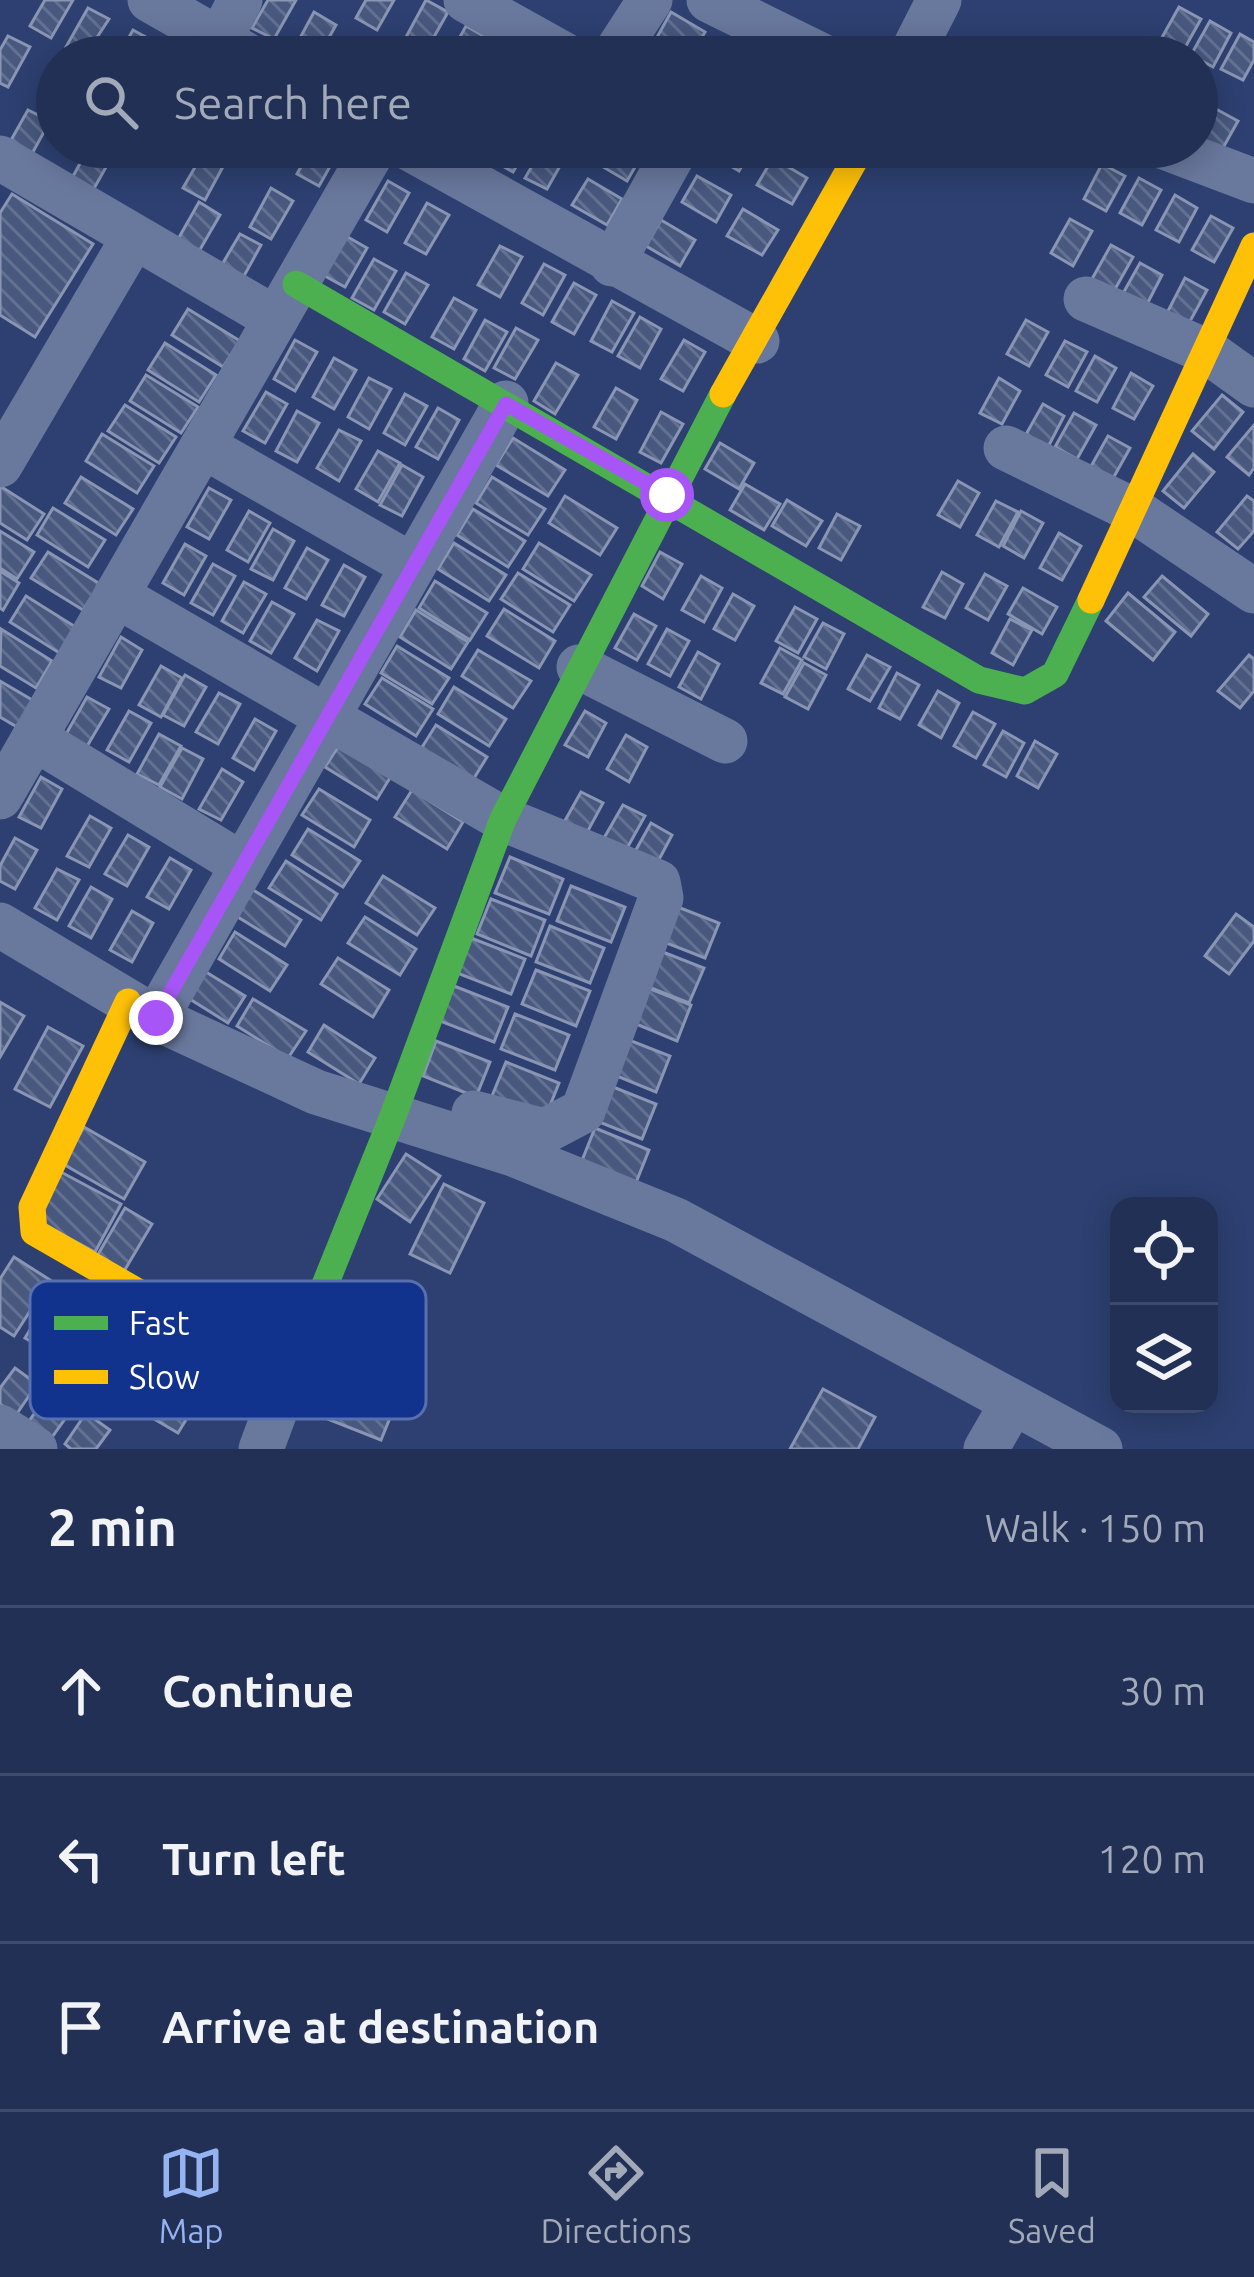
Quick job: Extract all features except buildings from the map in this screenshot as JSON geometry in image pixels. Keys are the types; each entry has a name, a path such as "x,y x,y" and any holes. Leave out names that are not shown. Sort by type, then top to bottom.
{"street":[{"path":"150,0 237,32"},
{"path":"466,0 530,36"},
{"path":"627,36 650,0"},
{"path":"921,36 939,0"},
{"path":"736,19 775,36"},
{"path":"0,158 134,237 506,404 979,680 1025,691 1055,674 1136,511 1254,246"},
{"path":"1218,167 1254,181"},
{"path":"0,796 363,168"},
{"path":"444,168 757,341"},
{"path":"612,264 665,168"},
{"path":"325,1281 397,1105 503,819 667,495 851,168"},
{"path":"0,465 134,237"},
{"path":"1086,299 1208,352 1254,385"},
{"path":"119,1281 34,1232 32,1207 142,1010 243,865 506,404"},
{"path":"203,446 413,566"},
{"path":"1006,448 1136,511 1254,591"},
{"path":"0,925 142,1010 316,1092 545,1131 583,1111 661,887 503,819 116,595"},
{"path":"579,668 725,741"},
{"path":"34,738 243,865"},
{"path":"397,1105 676,1220 1100,1449"},
{"path":"986,1449 1012,1404"},
{"path":"261,1449 272,1419"},
{"path":"0,1426 35,1449"}],"traffic: fast":[{"path":"296,284 979,680 1025,691 1055,674 1091,600"},
{"path":"326,1281 503,819 723,394"}],"traffic: slow":[{"path":"723,394 850,168"},
{"path":"1091,600 1254,246"},
{"path":"119,1281 34,1232 32,1207 128,1002"}],"route":[{"path":"156,1018 506,404 667,495"}]}
